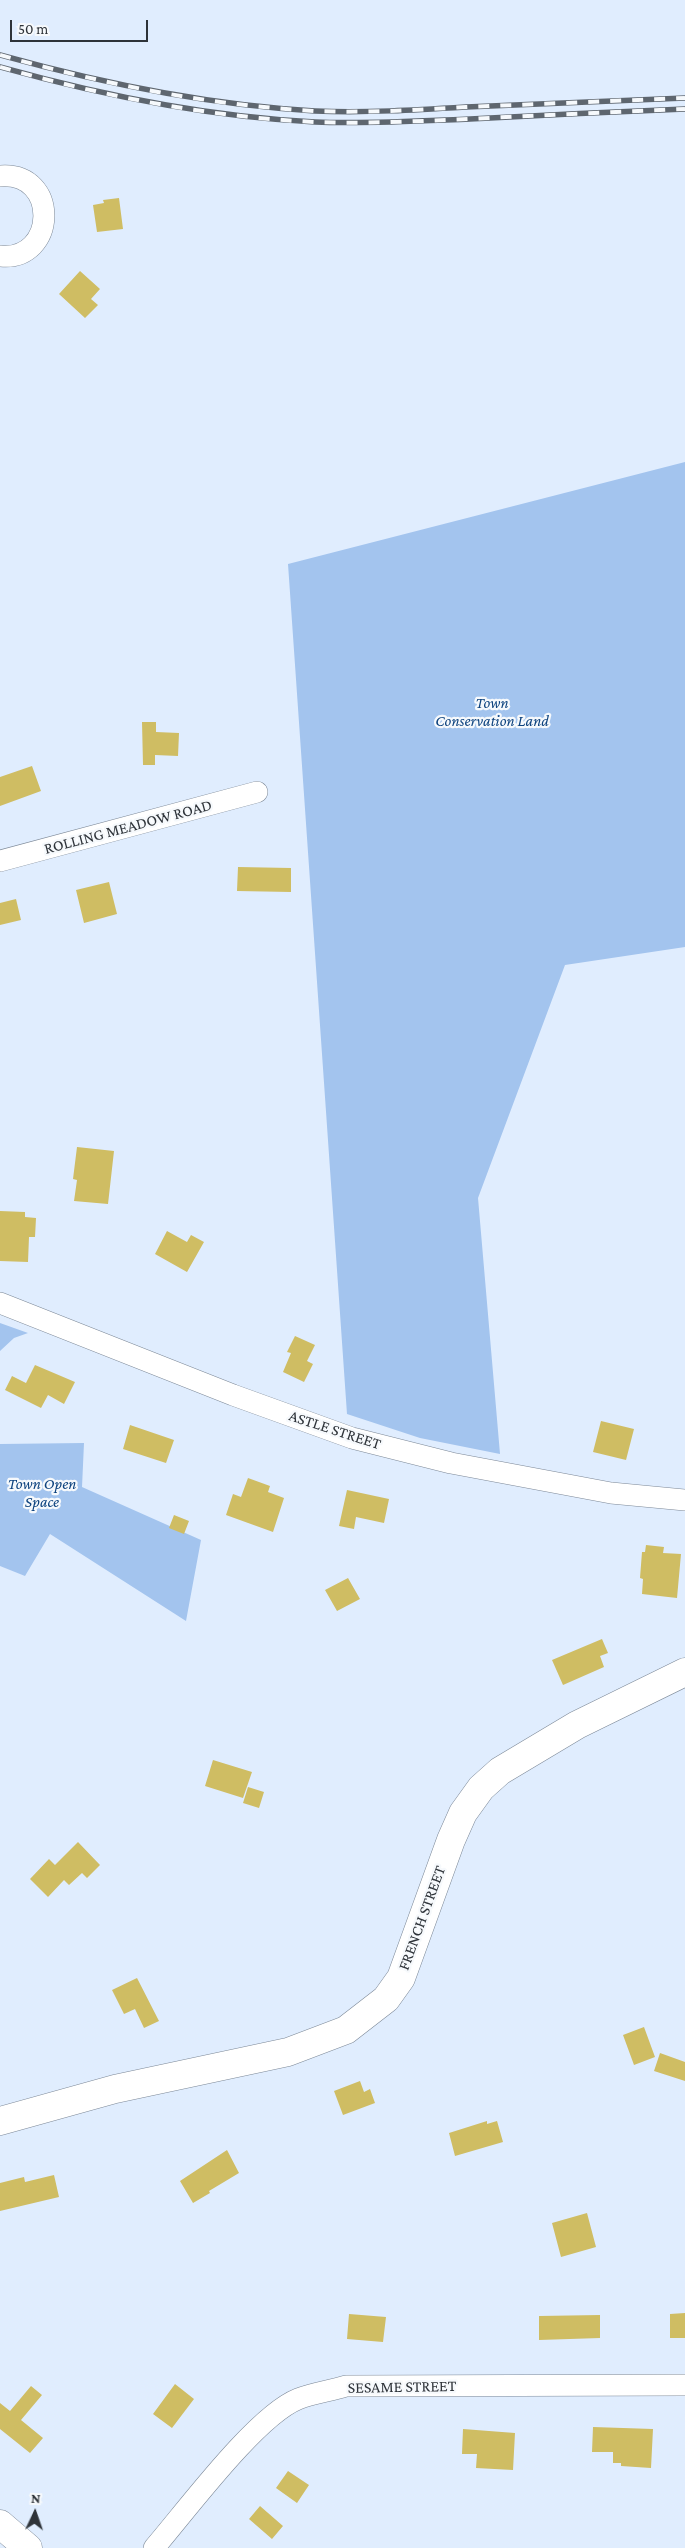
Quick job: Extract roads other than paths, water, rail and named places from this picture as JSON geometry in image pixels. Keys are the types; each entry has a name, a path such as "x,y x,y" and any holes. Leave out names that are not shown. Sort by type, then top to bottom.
{"street":[{"path":"0,176 15,177 32,186 41,199 45,215 42,231 33,244 20,253 0,256"},
{"name":"ROLLING MEADOW ROAD","path":"0,861 257,792"},
{"name":"ASTLE STREET","path":"0,1303 233,1395 352,1438 451,1463 601,1491 685,1500"},
{"name":"FRENCH STREET","path":"0,2121 115,2089 288,2052 346,2030 386,1999 401,1978 450,1840 480,1788 500,1771 577,1725 685,1672"},
{"name":"SESAME STREET","path":"154,2548 242,2446 270,2418 297,2400 346,2386 685,2385"},
{"path":"0,2524 28,2548"}],"railway":[{"path":"0,55 156,92 235,104 315,111 391,111 685,98"},
{"path":"0,67 156,104 235,115 315,122 412,121 685,109"}],"park label":[{"name":"Town Conservation Land","path":"492,712"},
{"name":"Town Open Space","path":"42,1493"}]}
